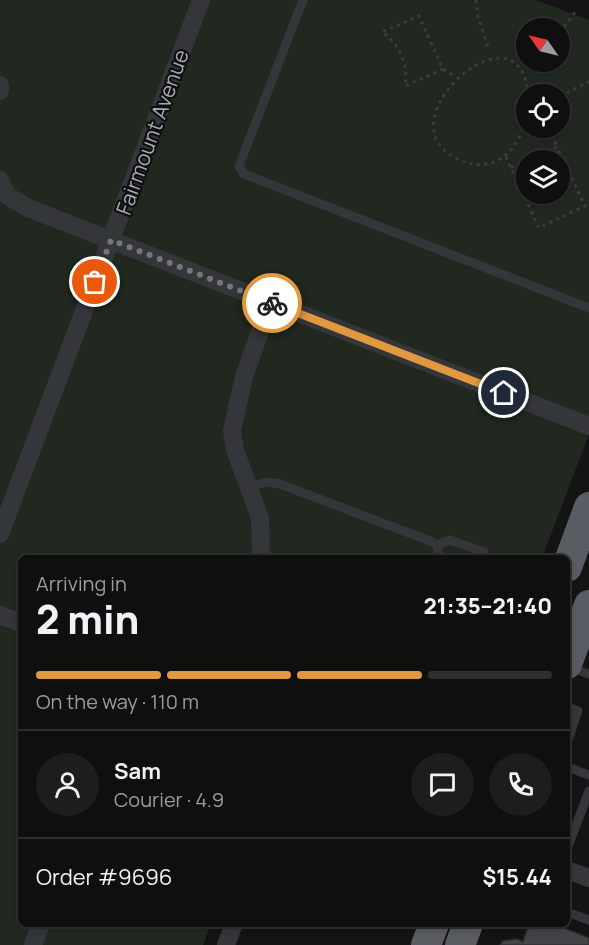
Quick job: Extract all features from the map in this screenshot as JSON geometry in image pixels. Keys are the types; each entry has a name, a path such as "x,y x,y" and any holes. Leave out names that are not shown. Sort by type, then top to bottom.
{"highway":[{"path":"570,559 589,507"},
{"path":"570,657 589,605"},
{"path":"426,945 433,927"},
{"path":"460,945 467,927"}],"street":[{"name":"Fairmount Avenue","path":"0,534 201,0"},
{"path":"0,86 0,91"},
{"path":"3,189 28,208 589,426"},
{"path":"261,555 260,518 235,450 232,431 244,377 270,303"},
{"path":"0,615 18,622"},
{"path":"570,871 589,878"},
{"path":"33,945 40,927"},
{"path":"226,945 233,927"}],"lane":[{"path":"303,0 239,166 244,174 589,308"},
{"path":"248,487 267,482 280,484 430,541 437,546 438,555"},
{"path":"437,546 450,540 484,552"},
{"path":"570,666 589,674"},
{"path":"570,708 578,711 570,734"},
{"path":"570,767 589,775"},
{"path":"570,832 586,793"},
{"path":"570,913 589,920"}],"path":[{"path":"476,0 478,17 488,47"},
{"path":"570,19 575,12"},
{"path":"443,69 405,86 406,73 400,53 393,40 382,32 419,16 443,69 453,75 441,95 433,127 439,145 454,158 474,164 490,164 506,157 519,138"},
{"path":"482,49 495,45"},
{"path":"570,91 589,82"},
{"path":"506,157 538,228 548,224 585,206 553,138"},
{"path":"551,150 557,147"},
{"path":"511,168 516,166"}],"shaded area":[{"path":"0,0 536,0 589,20 589,434 543,555 18,555 18,927 210,927 203,945 0,945"}],"building":[{"path":"528,927 562,927 589,938 589,945 500,945 503,941 517,939 523,942"}],"way so far":[{"path":"95,282 111,240 272,303"}],"route":[{"path":"272,303 504,393"}]}
